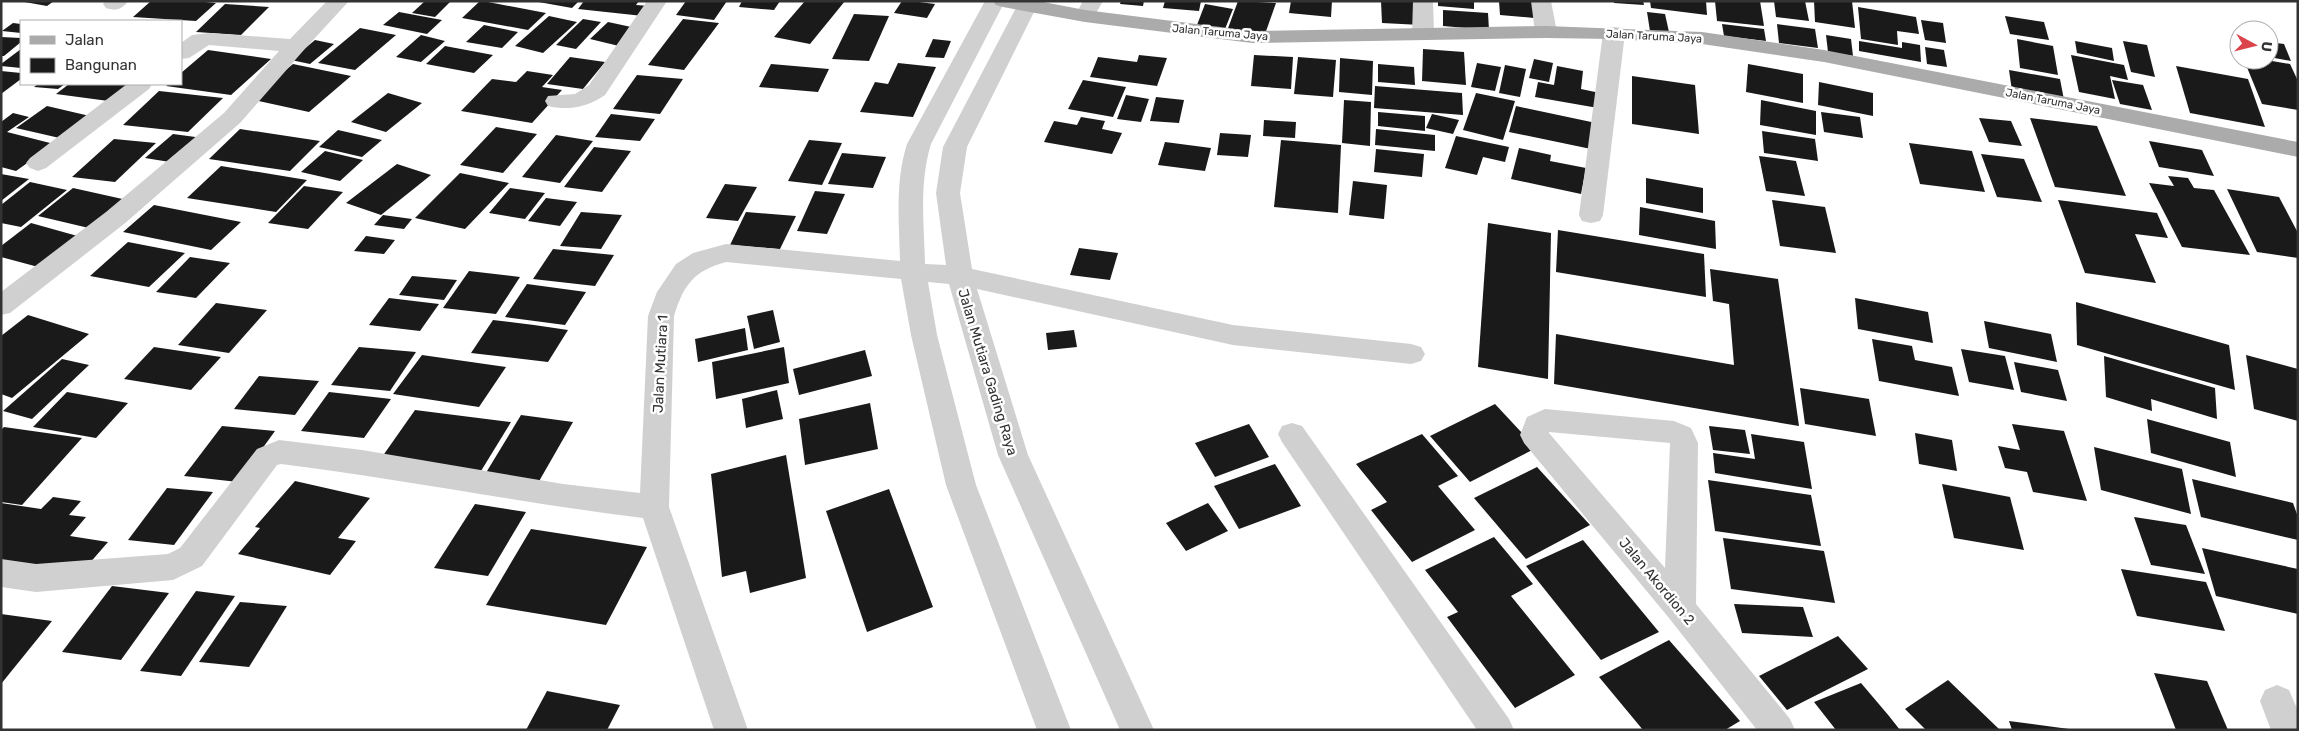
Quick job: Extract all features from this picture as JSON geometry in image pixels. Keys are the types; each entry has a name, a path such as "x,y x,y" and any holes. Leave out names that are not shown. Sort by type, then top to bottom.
{"main road":[{"name":"Jalan Taruma Jaya","path":"1015,4 1089,9 1252,37 1546,32 1614,33 1702,38 1824,56 2298,150"}],"street":[{"path":"1,306 115,218 232,118 295,46 338,1"},
{"path":"556,101 576,102 588,98 597,90 657,1"},
{"path":"995,1 919,144 913,163 910,188 913,272 924,335 961,485 1054,730"},
{"path":"1423,34 1424,1"},
{"path":"1541,1 1546,32"},
{"name":"Jalan Mutiara Gading Raya","path":"1015,4 955,148 950,171 948,193 960,276 1013,455 1138,730"},
{"path":"1590,215 1614,33"},
{"path":"182,52 200,40 209,39 295,46"},
{"path":"38,163 141,85"},
{"path":"919,144 955,148"},
{"name":"Jalan Mutiara 1","path":"731,730 654,507 661,316 668,293 697,262 726,253 960,276 1233,335 1410,354"},
{"name":"Jalan Akordion 2","path":"1680,608 1684,443 1681,436 1674,432 1545,420 1537,425 1534,435 1680,608 1778,730"},
{"path":"1292,434 1497,730"},
{"path":"1,573 36,578 173,567 191,557 267,457 279,452 362,462 563,496 654,507"}],"building":[{"path":"19,1 54,1 47,6"},
{"path":"151,1 216,3 196,21 133,17"},
{"path":"425,1 451,1 435,17 412,13"},
{"path":"480,1 546,13 528,30 462,18"},
{"path":"533,1 579,1 572,8"},
{"path":"584,1 639,1 636,5 650,6 643,16 578,9"},
{"path":"686,1 727,1 714,20 676,15"},
{"path":"742,1 780,1 774,10 739,7"},
{"path":"805,1 845,1 810,44 774,37"},
{"path":"902,1 935,4 927,18 894,13"},
{"path":"1121,1 1144,1 1143,6 1120,4"},
{"path":"1165,1 1201,1 1199,11 1163,8"},
{"path":"1238,1 1276,3 1264,37 1227,31"},
{"path":"1291,1 1332,1 1331,17 1289,13"},
{"path":"1381,1 1419,1 1421,25 1382,23"},
{"path":"1438,1 1474,1 1474,9 1438,6"},
{"path":"1499,1 1533,1 1534,18 1500,15"},
{"path":"1614,1 1643,1 1644,5 1614,3"},
{"path":"1650,1 1706,1 1707,15 1651,8"},
{"path":"1715,1 1760,1 1764,26 1717,21"},
{"path":"1774,1 1805,1 1809,21 1776,17"},
{"path":"1814,1 1852,1 1855,28 1815,22"},
{"path":"225,4 269,7 241,35 196,32"},
{"path":"1205,4 1233,9 1225,29 1197,25"},
{"path":"1858,7 1916,17 1919,34 1897,31 1898,45 1861,39"},
{"path":"1443,10 1488,13 1489,30 1443,26"},
{"path":"399,12 442,20 427,34 383,25"},
{"path":"1647,12 1665,14 1669,32 1650,31"},
{"path":"854,14 889,16 869,61 832,59"},
{"path":"549,16 577,22 543,53 515,46"},
{"path":"2005,16 2044,22 2049,40 2010,34"},
{"path":"583,19 601,22 576,49 556,45"},
{"path":"683,19 719,23 684,70 648,65"},
{"path":"1921,20 1943,23 1946,43 1925,40"},
{"path":"608,22 636,28 619,46 590,39"},
{"path":"13,23 20,24 20,33 2,31"},
{"path":"1722,24 1764,29 1766,41 1724,36"},
{"path":"1777,24 1815,29 1818,48 1779,43"},
{"path":"484,25 518,32 502,48 466,42"},
{"path":"360,28 396,35 355,70 318,63"},
{"path":"421,35 445,41 421,62 396,57"},
{"path":"1826,35 1851,39 1853,56 1828,52"},
{"path":"1,37 20,38 20,43 4,56 1,56"},
{"path":"933,39 951,41 944,58 925,57"},
{"path":"2017,39 2053,46 2058,75 2020,68"},
{"path":"315,40 334,44 310,64 291,60"},
{"path":"1859,41 1902,48 1902,42 1920,45 1921,62 1859,51"},
{"path":"2075,41 2112,48 2114,61 2077,53"},
{"path":"2123,41 2147,45 2155,77 2131,72"},
{"path":"2279,43 2284,44 2291,61 2279,59"},
{"path":"445,46 493,55 474,73 426,64"},
{"path":"1925,47 1944,50 1947,67 1927,64"},
{"path":"1423,49 1464,52 1466,85 1422,81"},
{"path":"20,50 20,68 1,66 1,64"},
{"path":"208,50 271,59 231,95 166,86 182,85 182,72"},
{"path":"1139,55 1167,58 1157,86 1090,77 1098,57 1137,62"},
{"path":"1254,55 1293,57 1291,89 1251,86"},
{"path":"2071,55 2124,65 2128,80 2110,76 2115,99 2079,92"},
{"path":"570,57 605,62 583,89 547,84"},
{"path":"1298,57 1336,60 1333,97 1294,94"},
{"path":"1340,58 1373,61 1372,95 1339,92"},
{"path":"1534,59 1553,63 1549,82 1529,78"},
{"path":"2279,62 2290,64 2298,81 2298,110 2262,104 2248,70 2279,70"},
{"path":"898,63 936,67 913,117 860,112 875,82 888,84"},
{"path":"1477,63 1501,67 1495,91 1471,87"},
{"path":"293,64 351,76 309,112 250,99"},
{"path":"771,64 829,69 818,92 759,87"},
{"path":"1378,64 1414,67 1415,85 1378,82"},
{"path":"1748,64 1803,74 1803,103 1746,92"},
{"path":"1505,65 1526,69 1520,97 1499,93"},
{"path":"1557,66 1583,71 1581,89 1600,93 1598,108 1535,97 1538,82 1554,85"},
{"path":"2176,66 2248,79 2265,127 2190,113"},
{"path":"2009,70 2060,79 2064,100 2012,91"},
{"path":"1,71 20,73 20,80 1,94"},
{"path":"527,71 553,75 542,87 562,90 532,123 461,111 492,79 516,82"},
{"path":"637,75 683,79 660,114 613,109"},
{"path":"1632,76 1695,85 1699,134 1632,124"},
{"path":"1083,80 1126,87 1113,117 1068,109"},
{"path":"2112,80 2143,85 2152,110 2120,104"},
{"path":"1819,82 1873,93 1873,116 1818,105"},
{"path":"37,85 64,85 58,89 34,87"},
{"path":"68,85 137,85 116,102 56,94"},
{"path":"1375,86 1462,93 1463,115 1374,108"},
{"path":"159,91 223,98 188,132 123,125"},
{"path":"388,93 422,103 386,132 351,122"},
{"path":"1476,93 1515,101 1503,140 1463,130"},
{"path":"1126,95 1149,99 1141,122 1117,119"},
{"path":"1156,97 1184,100 1179,123 1150,121"},
{"path":"1344,100 1371,102 1370,146 1342,143"},
{"path":"1761,100 1816,111 1816,135 1760,125"},
{"path":"47,106 94,117 64,139 16,128"},
{"path":"1516,106 1596,123 1591,149 1509,132"},
{"path":"1378,112 1425,116 1425,131 1378,126"},
{"path":"1821,112 1860,117 1863,138 1824,132"},
{"path":"13,113 29,117 7,132 54,144 16,171 1,167 1,122"},
{"path":"611,114 655,119 640,141 595,137"},
{"path":"1432,114 1459,120 1453,134 1426,128"},
{"path":"1081,117 1105,121 1102,129 1122,133 1112,154 1044,142 1054,121 1077,125"},
{"path":"1979,118 2011,121 2022,146 1989,142"},
{"path":"2030,118 2097,126 2126,196 2055,187"},
{"path":"1264,120 1296,122 1295,138 1263,136"},
{"path":"496,127 537,134 503,173 460,165"},
{"path":"240,129 320,141 290,171 209,159"},
{"path":"1376,129 1435,135 1435,151 1375,145"},
{"path":"338,130 382,140 362,157 319,147"},
{"path":"1762,131 1815,139 1818,161 1764,153"},
{"path":"1220,133 1251,135 1248,157 1217,155"},
{"path":"173,134 203,138 176,163 145,158"},
{"path":"556,135 593,141 560,183 522,177"},
{"path":"1456,136 1509,147 1505,162 1483,157 1477,175 1445,168"},
{"path":"114,139 156,143 115,182 72,177"},
{"path":"809,140 842,143 822,185 788,181"},
{"path":"1281,140 1341,145 1338,213 1274,207"},
{"path":"2149,141 2202,150 2214,176 2159,167"},
{"path":"1165,142 1211,148 1205,171 1158,165"},
{"path":"1909,143 1972,151 1985,192 1920,184"},
{"path":"594,147 631,151 602,192 564,187"},
{"path":"1519,148 1551,155 1550,161 1586,168 1581,194 1511,179"},
{"path":"1376,149 1424,154 1422,177 1374,172"},
{"path":"325,151 363,160 340,181 301,172"},
{"path":"842,153 886,157 873,188 828,184"},
{"path":"1981,154 2024,159 2042,202 1997,197"},
{"path":"1759,156 1796,161 1805,196 1766,191"},
{"path":"397,164 431,175 381,215 346,203"},
{"path":"221,166 307,180 276,212 187,198"},
{"path":"460,173 509,183 465,229 415,218"},
{"path":"1,174 29,179 1,201"},
{"path":"2168,176 2188,178 2194,188 2214,190 2250,255 2182,247 2149,183 2174,186"},
{"path":"1646,178 1703,188 1703,213 1646,203"},
{"path":"1353,181 1387,185 1384,219 1349,215"},
{"path":"30,182 67,190 21,227 1,223 1,205"},
{"path":"725,184 757,187 738,221 706,218"},
{"path":"304,186 343,192 308,229 268,223"},
{"path":"73,188 127,200 93,229 38,216"},
{"path":"510,188 545,193 525,219 489,213"},
{"path":"2227,189 2279,197 2298,233 2298,258 2257,252"},
{"path":"815,191 845,194 827,234 797,231"},
{"path":"546,198 577,202 560,226 528,221"},
{"path":"1772,200 1825,207 1836,253 1780,246"},
{"path":"2058,200 2157,213 2168,238 2135,234 2156,283 2085,273"},
{"path":"154,205 241,222 211,250 123,232"},
{"path":"1640,207 1715,221 1716,249 1639,235"},
{"path":"581,212 622,215 601,249 560,246"},
{"path":"746,212 796,216 780,249 730,245"},
{"path":"383,215 412,219 404,229 374,225"},
{"path":"31,223 81,237 42,268 1,257 1,246"},
{"path":"1488,223 1551,233 1548,379 1478,367"},
{"path":"1558,230 1704,254 1706,297 1556,272"},
{"path":"366,236 395,240 384,254 354,251"},
{"path":"128,242 185,253 149,287 90,276"},
{"path":"1079,248 1118,253 1110,280 1070,275"},
{"path":"553,249 614,255 595,286 533,279"},
{"path":"190,257 230,263 196,298 156,292"},
{"path":"1710,269 1778,279 1799,426 1554,384 1556,334 1734,365 1729,304 1713,301"},
{"path":"469,271 520,277 496,314 443,308"},
{"path":"412,276 457,280 444,300 399,295"},
{"path":"527,284 586,292 565,325 505,317"},
{"path":"389,298 439,304 420,331 369,325"},
{"path":"1855,298 1928,312 1933,343 1858,329"},
{"path":"2076,302 2229,345 2235,390 2077,345"},
{"path":"216,303 267,310 229,353 178,345"},
{"path":"773,310 780,342 754,349 747,316"},
{"path":"28,315 89,334 12,398 1,394 1,336"},
{"path":"493,320 568,330 548,362 471,353"},
{"path":"1984,321 2051,334 2057,362 1989,348"},
{"path":"745,328 748,350 698,362 695,339"},
{"path":"1074,330 1077,347 1048,350 1046,333"},
{"path":"1872,339 1912,346 1915,360 1952,367 1959,396 1879,381"},
{"path":"154,347 221,357 191,390 124,379"},
{"path":"359,347 416,352 390,391 331,385"},
{"path":"784,347 789,383 716,399 712,362"},
{"path":"1961,349 2005,356 2014,390 1969,382"},
{"path":"865,350 872,376 799,395 793,369"},
{"path":"422,355 506,367 479,407 393,394"},
{"path":"2246,355 2298,369 2298,421 2254,409"},
{"path":"2104,356 2215,388 2217,419 2151,399 2152,411 2106,397"},
{"path":"62,359 89,365 32,419 3,411"},
{"path":"2014,362 2058,370 2067,401 2021,392"},
{"path":"259,376 319,381 295,415 234,409"},
{"path":"1800,388 1869,399 1876,436 1805,424"},
{"path":"777,390 783,419 746,428 742,399"},
{"path":"67,392 128,403 96,438 33,427"},
{"path":"329,392 391,399 364,438 301,431"},
{"path":"870,403 878,449 805,465 799,419"},
{"path":"1495,404 1536,448 1470,482 1430,436"},
{"path":"415,410 511,422 481,471 382,457"},
{"path":"521,415 573,422 538,483 484,476"},
{"path":"2147,419 2230,442 2236,477 2151,453"},
{"path":"1249,424 1269,457 1215,477 1195,443"},
{"path":"2012,424 2064,431 2087,501 2033,492 2027,472 2005,468 1998,446 2020,450"},
{"path":"222,426 275,431 238,482 184,476"},
{"path":"1709,426 1745,430 1750,454 1713,450"},
{"path":"4,427 82,438 22,505 1,502 1,430"},
{"path":"1915,433 1952,440 1957,471 1919,464"},
{"path":"1422,434 1458,476 1438,486 1475,530 1412,562 1371,510 1387,502 1356,464"},
{"path":"1751,434 1804,442 1812,489 1715,473 1713,453 1755,459"},
{"path":"2094,447 2182,469 2191,514 2101,490"},
{"path":"786,455 806,578 750,593 746,571 722,577 711,474"},
{"path":"1275,464 1301,506 1239,529 1214,486"},
{"path":"1537,467 1590,525 1526,559 1474,498"},
{"path":"2192,479 2293,503 2298,517 2298,540 2201,517"},
{"path":"1708,480 1811,495 1821,546 1715,531"},
{"path":"295,481 370,498 338,538 356,541 330,575 238,554 260,528 255,527"},
{"path":"1942,484 2010,497 2024,550 1954,538"},
{"path":"167,488 213,492 174,545 128,540"},
{"path":"889,489 933,607 867,632 826,511"},
{"path":"53,497 81,501 69,515 86,517 70,536 108,542 82,572 1,566 1,503 41,509"},
{"path":"1208,503 1228,531 1186,551 1166,523"},
{"path":"475,504 526,512 488,576 434,568"},
{"path":"2134,517 2186,525 2205,574 2151,565"},
{"path":"531,529 647,547 606,625 486,605"},
{"path":"1494,537 1533,584 1511,596 1575,675 1515,708 1447,617 1458,612 1425,570"},
{"path":"1723,538 1824,551 1835,603 1731,589"},
{"path":"1583,540 1659,632 1601,660 1526,566"},
{"path":"2202,548 2298,569 2298,614 2216,596"},
{"path":"2121,569 2206,582 2225,631 2137,616"},
{"path":"112,586 169,593 121,660 62,652"},
{"path":"196,591 235,596 181,676 140,671"},
{"path":"240,602 287,606 249,667 199,662"},
{"path":"1734,604 1803,607 1813,637 1742,633"},
{"path":"1,614 52,621 1,684"},
{"path":"1838,636 1868,669 1787,710 1759,676"},
{"path":"1669,640 1740,721 1725,730 1643,730 1599,677"},
{"path":"2154,673 2207,681 2228,730 2176,730"},
{"path":"1948,680 2000,730 1926,730 1905,709"},
{"path":"1861,683 1900,730 1836,730 1814,702"},
{"path":"547,691 620,705 607,730 526,730"},
{"path":"2009,721 2069,729 2069,730 2012,730"}]}
